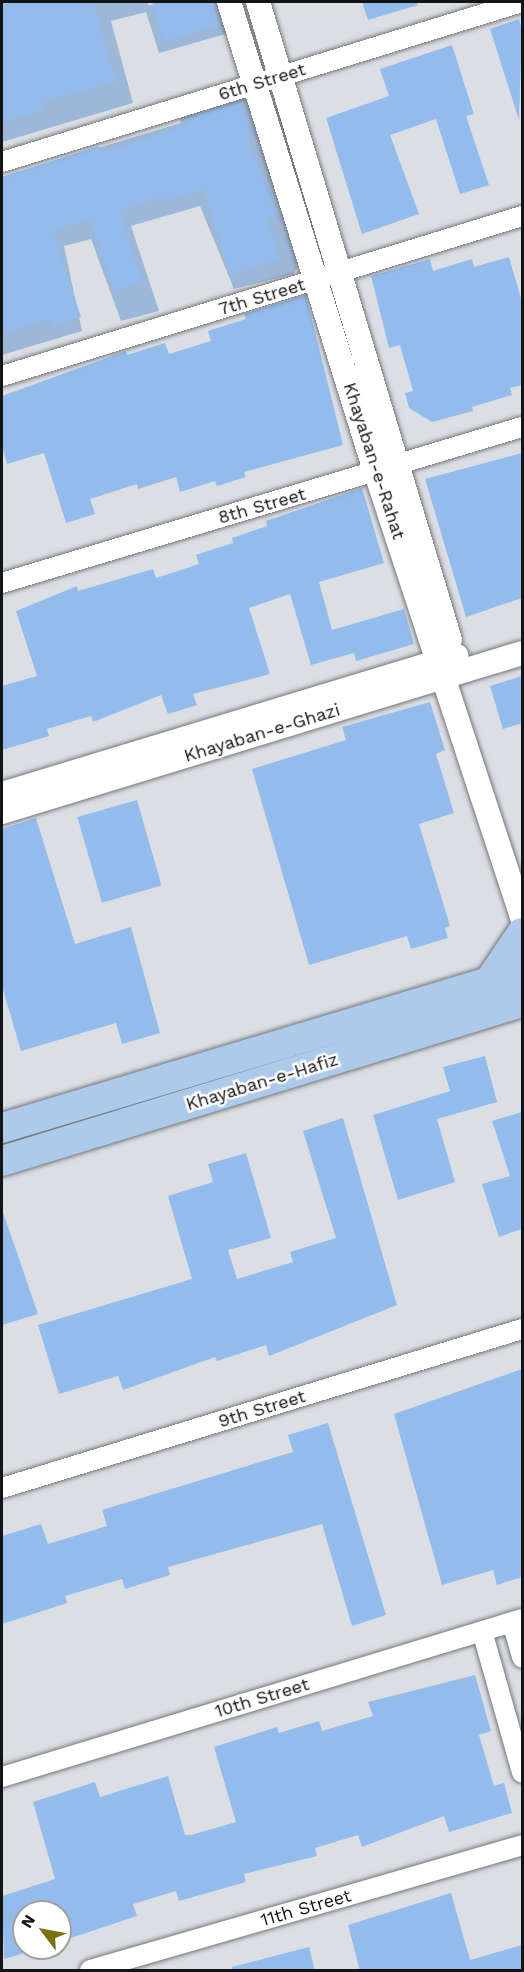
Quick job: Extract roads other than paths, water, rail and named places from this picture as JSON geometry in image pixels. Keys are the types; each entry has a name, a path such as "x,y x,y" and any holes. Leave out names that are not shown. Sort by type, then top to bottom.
{"main road":[{"path":"489,982 522,933"},
{"name":"Khayaban-e-Hafiz","path":"2,1128 522,972"},
{"name":"Khayaban-e-Hafiz","path":"2,1161 514,1011"},
{"path":"36,1117 45,1148"}],"street":[{"name":"Khayaban-e-Rahat","path":"229,2 257,83 376,473 450,667 522,868"},
{"name":"Khayaban-e-Rahat","path":"258,2 399,465 450,667 522,918"},
{"name":"6th Street","path":"2,162 522,2"},
{"name":"7th Street","path":"2,376 522,216"},
{"name":"8th Street","path":"2,583 376,473 522,427"},
{"name":"Khayaban-e-Ghazi","path":"2,812 450,667 522,636"},
{"name":"Khayaban-e-Ghazi","path":"2,795 450,667 522,653"},
{"name":"9th Street","path":"2,1488 522,1329"},
{"name":"10th Street","path":"2,1777 517,1620"},
{"path":"517,1620 522,1658"},
{"path":"482,1631 522,1772"},
{"name":"11th Street","path":"90,1971 522,1845"}]}
